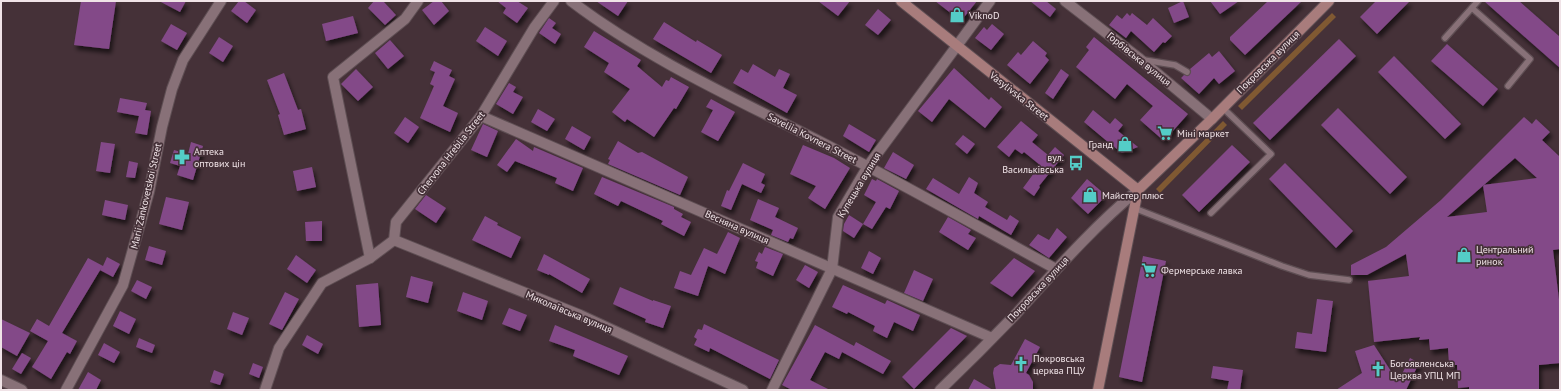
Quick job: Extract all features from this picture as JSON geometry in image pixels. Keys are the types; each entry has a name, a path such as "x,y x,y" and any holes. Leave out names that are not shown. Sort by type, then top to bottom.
{"main road":[{"name":"Vasylivska Street","path":"901,1 1138,190"},
{"name":"Покровська вулиця","path":"1138,190 1212,119 1329,1"},
{"path":"1098,390 1138,190"}],"street":[{"name":"Marii Zankovetskoi Street","path":"66,390 123,285 148,192 172,89 183,60 221,1"},
{"path":"370,258 333,77 406,19 418,1"},
{"name":"Chervona Hreblia Street","path":"394,240 396,222 481,116 534,28 554,1"},
{"name":"Saveliia Kovnera Street","path":"571,1 602,25 666,62 868,166 1056,269"},
{"name":"Купецька вулиця","path":"772,390 832,269 838,217 868,166 990,1"},
{"name":"Горбівська вулиця","path":"1065,1 1140,59 1212,119"},
{"name":"Весняна вулиця","path":"481,116 992,338"},
{"name":"Покровська вулиця","path":"940,390 992,338 1109,215 1138,190"},
{"path":"265,390 279,348 322,283 370,258 394,240"},
{"name":"Миколаївська вулиця","path":"394,240 580,315 742,390"},
{"path":"1,380 22,390"}],"lane":[{"path":"1445,38 1478,1"},
{"path":"1472,8 1530,59 1508,86"},
{"path":"1140,59 1175,66 1187,72"},
{"path":"1212,213 1272,154 1223,108"},
{"path":"1134,208 1282,266 1309,275 1349,280"}],"shaded area":[{"path":"1332,13 1336,17 1242,110 1238,106"},
{"path":"1223,121 1227,125 1160,193 1156,189"}],"building":[{"path":"81,1 116,1 109,49 74,45"},
{"path":"159,1 186,1 180,12"},
{"path":"239,1 244,1 256,10 247,23 231,11"},
{"path":"374,1 383,1 396,15 385,25 368,8"},
{"path":"434,1 441,1 449,11 434,25 422,10"},
{"path":"497,1 517,1 528,8 517,23 503,13 506,8"},
{"path":"596,1 628,1 618,16"},
{"path":"818,1 850,1 838,16"},
{"path":"935,1 977,1 961,21"},
{"path":"1030,1 1046,1 1056,9 1050,17"},
{"path":"1183,1 1189,17 1174,23 1168,8"},
{"path":"1210,1 1239,1 1220,14"},
{"path":"1268,1 1302,1 1245,55 1230,40 1230,37"},
{"path":"1376,1 1410,1 1377,34 1360,17"},
{"path":"1484,1 1519,1 1560,37 1560,68"},
{"path":"878,9 891,20 878,35 865,25"},
{"path":"1127,13 1130,16 1132,13 1147,25 1153,18 1172,36 1165,43 1163,42 1154,52 1131,31 1126,38 1109,25 1117,15 1122,19"},
{"path":"353,16 358,33 326,41 322,24"},
{"path":"549,18 556,23 552,28 561,34 555,44 539,33"},
{"path":"664,22 696,42 697,40 722,55 711,73 653,39"},
{"path":"171,24 187,33 177,50 161,41"},
{"path":"992,24 1004,34 991,50 975,38 984,27 987,30"},
{"path":"485,27 507,41 498,56 476,41"},
{"path":"594,31 641,60 637,66 662,87 666,80 669,81 671,77 689,87 676,109 674,108 654,137 627,119 625,122 612,112 630,89 604,72 609,63 584,47"},
{"path":"219,37 233,46 223,62 209,53"},
{"path":"1094,37 1188,114 1164,141 1140,120 1153,106 1127,84 1115,99 1076,67 1089,50 1086,47"},
{"path":"1339,39 1356,56 1270,140 1253,123"},
{"path":"390,40 404,56 388,69 375,53"},
{"path":"1033,41 1047,53 1045,56 1049,60 1030,84 1007,65 1018,52 1021,55"},
{"path":"1447,44 1498,89 1483,106 1431,61"},
{"path":"1219,51 1235,71 1219,84 1214,78 1199,94 1181,78 1184,75 1189,75 1191,72 1190,69 1209,53 1212,57"},
{"path":"1394,56 1461,124 1445,139 1378,72"},
{"path":"434,61 452,70 449,76 455,79 443,106 458,113 450,132 420,118 434,86 430,84 435,72 430,70"},
{"path":"753,64 775,77 779,69 790,74 783,88 797,95 787,113 733,83 741,69 748,73"},
{"path":"954,68 989,100 991,97 1002,107 985,128 949,99 932,122 918,111"},
{"path":"356,69 373,87 358,101 341,84"},
{"path":"1061,69 1069,75 1053,99 1045,93"},
{"path":"284,73 298,110 301,109 306,129 284,135 278,115 280,114 267,80"},
{"path":"509,83 516,87 513,92 523,97 513,114 496,104"},
{"path":"120,98 147,103 145,110 151,111 147,135 135,133 139,116 117,112"},
{"path":"711,99 735,112 718,141 701,132 713,110 706,107"},
{"path":"1338,108 1407,177 1390,194 1321,125"},
{"path":"538,109 555,119 547,131 531,122"},
{"path":"1093,110 1110,124 1115,118 1123,125 1118,131 1138,147 1122,153 1108,142 1084,122"},
{"path":"405,117 419,127 408,143 394,133"},
{"name":"Центральний ринок","path":"1524,117 1532,124 1536,119 1550,132 1542,140 1560,157 1560,249 1553,250 1560,308 1560,363 1539,365 1539,390 1469,390 1469,387 1458,388 1457,365 1449,365 1448,348 1430,350 1429,339 1419,340 1420,337 1374,342 1368,281 1409,276 1406,254 1367,275 1351,275 1351,265 1386,247 1441,200","holes":["1515,158 1537,178 1484,185","1483,186 1487,212 1447,217"]},
{"path":"1021,121 1038,135 1032,142 1048,155 1055,147 1064,155 1039,186 1040,187 1034,196 1023,188 1040,165 1024,152 1022,154 1015,149 1009,157 997,147"},
{"path":"483,124 498,131 487,157 471,150"},
{"path":"849,124 876,140 869,152 843,136"},
{"path":"572,126 591,137 584,150 565,139"},
{"path":"963,135 975,144 967,154 955,144"},
{"path":"516,139 533,151 534,147 583,168 573,191 555,183 557,178 515,161 507,172 497,165"},
{"path":"618,141 638,153 642,152 688,177 680,195 608,164 610,160 608,159"},
{"path":"101,142 115,144 110,173 96,171"},
{"path":"191,142 203,146 193,180 177,175 180,166 170,163 174,150 188,154"},
{"path":"803,145 834,158 850,168 825,209 808,198 816,186 790,174"},
{"path":"1232,145 1250,162 1199,212 1182,195"},
{"path":"893,152 914,165 906,179 884,168"},
{"path":"129,161 138,163 135,178 126,177"},
{"path":"743,163 765,174 761,183 765,185 761,193 742,184 731,210 721,206 727,190 729,191"},
{"path":"1285,163 1353,231 1336,248 1269,179"},
{"path":"312,167 316,187 297,191 293,171"},
{"path":"602,177 674,207 674,209 683,214 681,217 691,222 684,236 661,224 663,221 621,201 618,206 594,194"},
{"path":"969,177 978,183 974,193 988,202 985,207 1007,220 1010,215 1019,221 1011,235 979,216 978,219 926,189 933,178 959,194"},
{"path":"872,179 876,181 877,179 899,191 890,209 886,207 872,229 863,224 876,202 864,195"},
{"path":"1087,179 1101,191 1103,196 1102,200 1088,214 1071,198"},
{"path":"426,195 446,208 436,223 415,209"},
{"path":"166,197 189,202 182,230 159,224"},
{"path":"758,199 779,208 775,217 798,228 793,239 790,238 788,242 771,235 773,230 750,220"},
{"path":"105,200 128,205 125,220 102,215"},
{"path":"849,215 863,224 854,238 843,231 844,224"},
{"path":"485,216 498,223 497,225 521,237 511,258 472,240"},
{"path":"948,217 971,230 968,234 976,238 968,250 939,232"},
{"path":"322,221 322,241 306,241 305,222"},
{"path":"1057,228 1067,237 1049,258 1029,245 1038,234 1049,240"},
{"path":"728,232 740,238 725,274 708,266 698,296 674,288 680,271 691,275 704,248 717,254"},
{"path":"149,246 166,251 162,265 145,260"},
{"path":"765,247 783,254 773,276 756,268 758,262 755,261 759,252 762,254"},
{"path":"869,251 881,258 873,274 861,268"},
{"path":"544,254 590,279 582,293 549,274 537,270"},
{"path":"296,255 316,270 307,283 287,269"},
{"path":"1143,256 1166,261 1142,382 1119,377"},
{"path":"107,257 120,264 113,277 100,270 62,333 77,341 70,354 67,352 51,379 32,367 48,341 30,331 37,319 49,326 88,258 103,266"},
{"path":"1014,258 1035,271 1012,297 990,283"},
{"path":"805,265 818,272 809,288 796,280"},
{"path":"914,270 933,279 923,301 904,293"},
{"path":"411,276 433,282 428,303 406,297"},
{"path":"137,280 152,287 146,299 131,291"},
{"path":"378,283 381,325 359,327 356,285"},
{"path":"843,285 885,304 887,300 920,315 913,331 894,322 887,338 873,331 875,326 848,312 847,314 832,307"},
{"path":"620,287 653,301 671,306 663,328 645,322 646,319 613,304"},
{"path":"285,292 299,299 282,330 269,324"},
{"path":"463,292 488,301 482,320 457,311"},
{"path":"1317,299 1333,301 1326,352 1295,348 1297,332 1312,334"},
{"path":"509,308 527,315 520,331 502,324"},
{"path":"120,311 136,319 129,334 113,326"},
{"path":"233,312 249,318 242,335 227,329"},
{"path":"1,319 30,333 17,356 1,347"},
{"path":"704,324 779,360 770,379 710,348 709,352 694,345 697,339 694,337 698,329 702,330"},
{"path":"555,325 628,356 619,375 573,356 575,350 549,341"},
{"path":"815,325 854,346 856,342 891,361 883,374 842,352 839,359 825,352 810,380 830,390 792,390 782,385"},
{"path":"951,328 967,336 914,389 902,377"},
{"path":"307,335 323,344 318,354 302,345"},
{"path":"139,338 155,345 152,353 136,347"},
{"name":"Покровська церква ПЦУ","path":"1025,339 1040,347 1026,373 1033,382 1033,390 996,390 993,373 994,368 1000,364 1011,365"},
{"path":"104,343 120,352 114,363 98,355"},
{"path":"1374,345 1398,382 1410,358 1419,363 1406,390 1336,390 1362,373 1355,351"},
{"path":"22,353 31,358 21,374 12,369"},
{"path":"253,363 263,367 259,378 249,374"},
{"path":"1213,366 1243,370 1240,390 1227,390 1229,381 1211,378"},
{"path":"214,370 224,374 220,385 210,382"},
{"path":"88,372 101,380 96,390 78,390"},
{"path":"974,379 993,390 968,390"}],"place":[{"name":"ViknoD","path":"957,15"},
{"name":"Міні маркет","path":"1165,133"},
{"name":"Гранд","path":"1125,144"},
{"name":"Аптека оптових цін","path":"182,157"},
{"name":"вул. Васильківська","path":"1076,163"},
{"name":"Майстер плюс","path":"1090,195"},
{"name":"Центральний ринок","path":"1464,255"},
{"name":"Фермерське лавка","path":"1149,270"},
{"name":"Покровська церква ПЦУ","path":"1021,364"},
{"name":"Богоявленська Церква УПЦ МП","path":"1378,369"}]}
